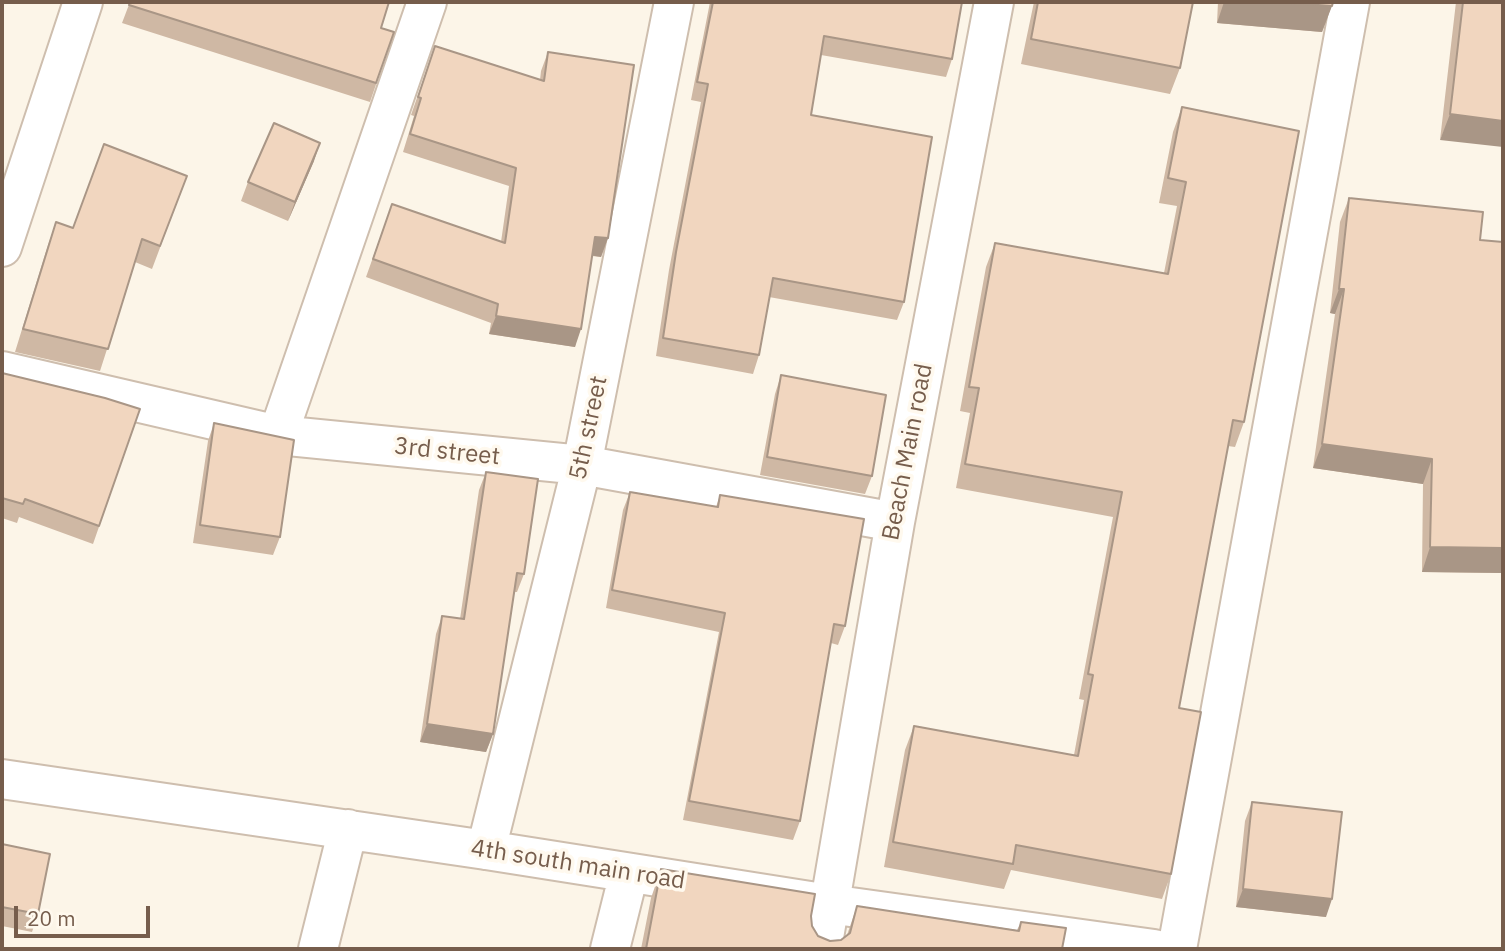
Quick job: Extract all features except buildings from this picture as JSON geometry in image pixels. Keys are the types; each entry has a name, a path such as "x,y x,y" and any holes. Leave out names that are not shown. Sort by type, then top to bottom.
{"street":[{"path":"2,247 83,2"},
{"path":"278,435 427,2"},
{"name":"5th street","path":"486,850 582,465 674,2"},
{"name":"Beach Main road","path":"822,949 895,522 994,2"},
{"path":"1177,949 1350,2"},
{"name":"3rd street","path":"2,371 278,435 582,465 895,522"},
{"name":"4th south main road","path":"2,779 486,850 829,904 1154,949"},
{"path":"318,949 348,830"},
{"path":"610,949 629,873"}]}
